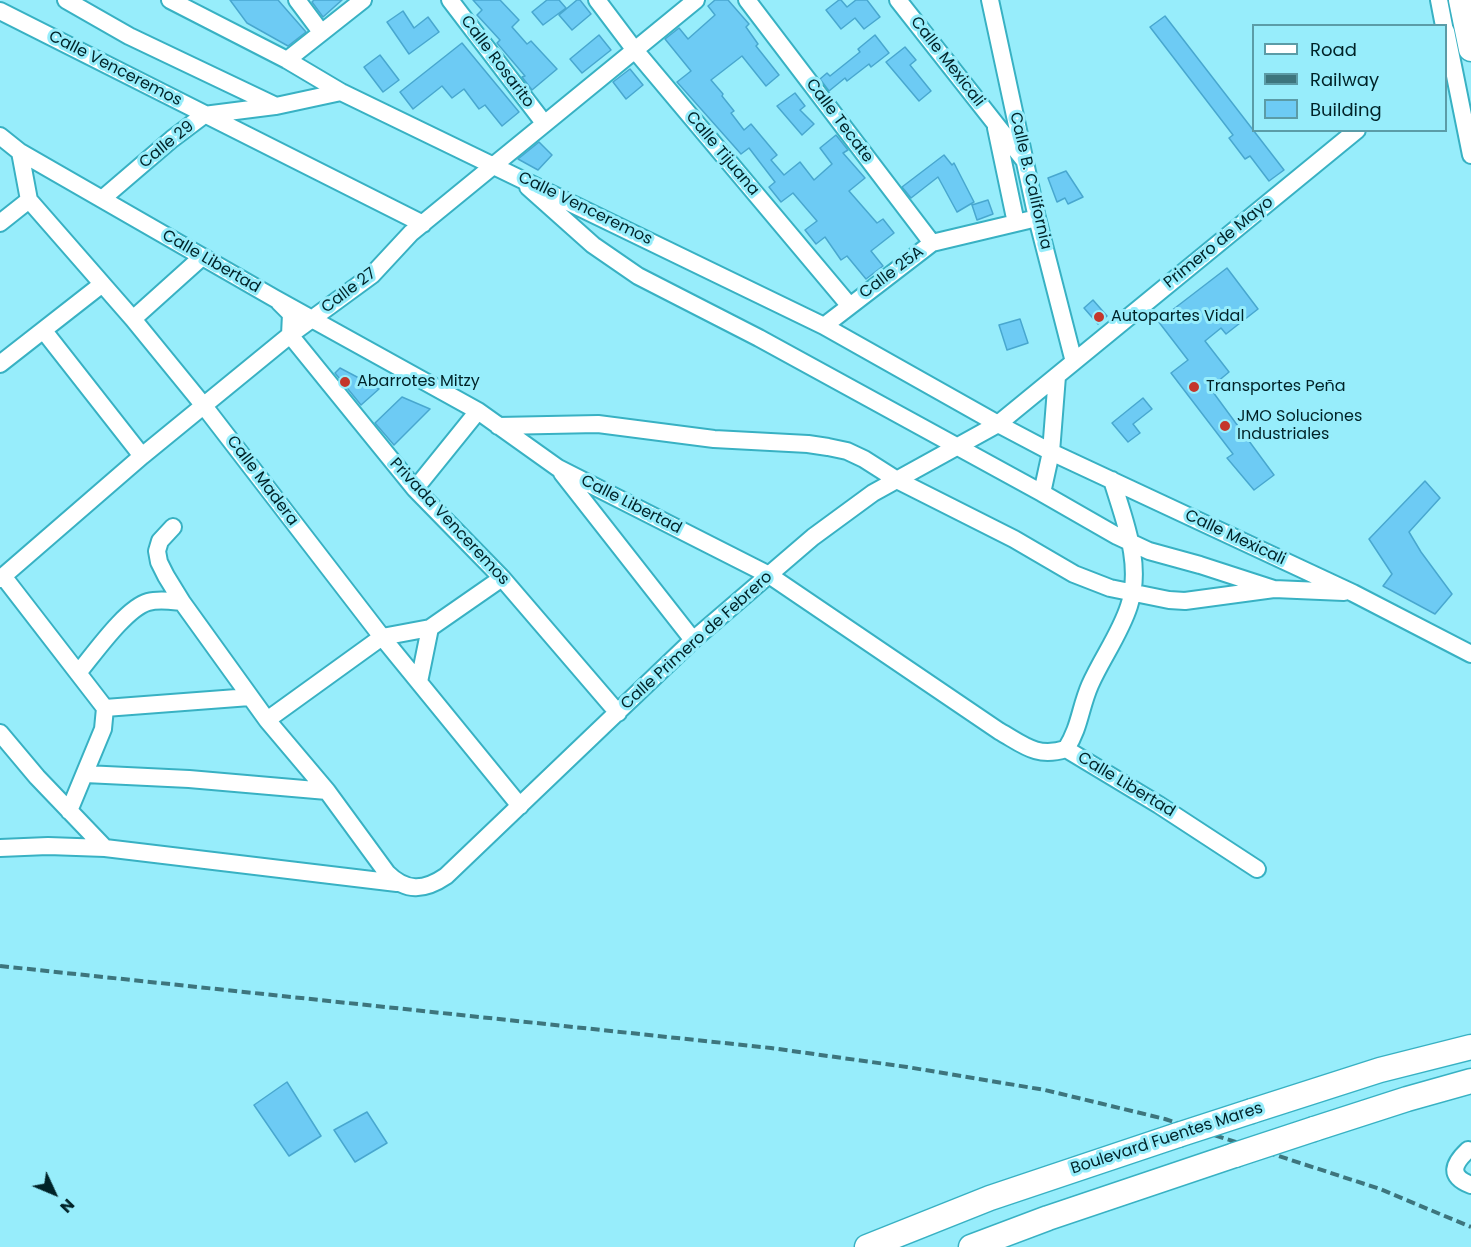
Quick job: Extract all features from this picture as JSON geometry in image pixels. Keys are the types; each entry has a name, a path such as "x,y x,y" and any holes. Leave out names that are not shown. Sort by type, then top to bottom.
{"highway":[{"path":"1461,0 1462,50"},
{"name":"Boulevard Fuentes Mares","path":"867,1247 990,1198 1178,1135 1380,1070 1471,1047"},
{"path":"971,1247 1048,1218 1235,1155 1407,1099 1471,1082"}],"street":[{"path":"66,0 129,36 276,106"},
{"name":"Calle Venceremos","path":"172,0 287,60 341,92 494,164 824,326 998,424"},
{"path":"297,0 321,32"},
{"path":"287,60 363,0"},
{"name":"Calle Rosarito","path":"450,0 544,123"},
{"name":"Calle Tijuana","path":"597,0 634,50 849,306"},
{"name":"Calle 27","path":"2,577 142,456 290,335 372,275 403,241 423,224 696,0"},
{"name":"Calle Tecate","path":"747,0 932,243"},
{"name":"Calle Mexicali","path":"898,0 1026,163"},
{"name":"Calle B. California","path":"990,0 1037,218 1074,362"},
{"path":"1439,0 1444,24"},
{"name":"Calle Venceremos","path":"0,11 423,224"},
{"path":"1447,32 1462,50 1471,155"},
{"name":"Calle 29","path":"102,199 172,139 204,115 276,106 341,92"},
{"name":"Calle Mexicali","path":"996,124 1016,223"},
{"name":"Primero de Mayo","path":"998,424 1355,132"},
{"name":"Calle Libertad","path":"0,136 20,152 274,298 478,411 558,468 769,575 999,731 1039,753 1052,753 1066,749 1150,799 1257,869"},
{"name":"Calle Madera","path":"20,152 29,200 133,319 204,406 382,637 520,806"},
{"path":"517,176 573,229 638,276 759,338 1131,543 1149,551 1274,589"},
{"path":"0,223 29,200"},
{"name":"Calle 25A","path":"824,326 932,243 1037,218"},
{"path":"133,319 202,256"},
{"path":"0,364 101,285"},
{"name":"Privada Venceremos","path":"274,298 291,314 290,335 415,489 502,578 618,713"},
{"path":"44,331 142,456"},
{"path":"1042,493 1051,452 1056,376"},
{"path":"415,489 478,411"},
{"path":"498,426 598,424 714,439 818,445 847,450 897,480 1014,539 1074,574 1101,585 1132,593 1185,601 1274,589 1353,593"},
{"name":"Calle Mexicali","path":"998,424 1051,452 1353,593 1471,654"},
{"name":"Calle Primero de Febrero","path":"397,883 408,887 420,887 434,884 446,876 693,640 847,511 897,480 998,424"},
{"path":"558,468 693,640"},
{"path":"1066,749 1079,724 1089,687 1121,625 1132,593 1131,543 1112,480"},
{"path":"173,527 160,541 157,551 162,569 182,602 267,720 327,791 387,873 397,883"},
{"path":"2,577 105,708 103,729 69,811"},
{"path":"267,720 382,637 430,628 502,578"},
{"path":"78,673 128,615 140,605 151,601 182,602"},
{"path":"419,682 430,628"},
{"path":"105,708 250,697"},
{"path":"0,732 37,777 105,848"},
{"path":"85,774 189,779 327,791"},
{"path":"0,848 63,846 105,848 397,883"},
{"path":"1468,1150 1457,1160 1454,1168 1456,1175 1471,1185"}],"building":[{"path":"230,0 278,0 306,32 288,46 247,23"},
{"path":"314,0 342,0 323,17 312,2"},
{"path":"473,0 500,0 519,20 512,27 527,44 531,41 557,69 532,90 522,77 525,76 497,43 500,40 477,15 482,10"},
{"path":"547,0 559,0 566,8 543,25 532,12"},
{"path":"580,0 591,14 572,30 559,15"},
{"path":"715,0 728,0 749,24 746,27 758,44 756,46 779,75 766,86 742,56 711,80 723,94 722,96 734,111 731,113 744,130 751,124 777,155 771,160 784,175 800,162 814,180 832,164 820,148 836,135 848,150 843,153 865,178 849,191 877,223 883,219 894,233 871,251 883,266 866,279 847,256 841,260 825,237 816,244 805,230 817,221 793,193 781,202 769,187 775,182 749,148 741,154 677,82 691,71 665,39 679,28 688,39 715,15 708,6"},
{"path":"839,0 847,7 856,0 867,0 880,17 864,29 855,18 841,29 826,10"},
{"path":"403,11 414,28 428,17 439,32 409,54 387,22"},
{"path":"1165,16 1252,129 1252,132 1255,132 1284,170 1269,181 1250,156 1245,159 1229,138 1233,135 1150,27"},
{"path":"599,35 611,50 582,73 570,59"},
{"path":"875,35 889,53 871,67 869,64 847,81 845,78 829,91 820,79 827,73 830,76 860,52 858,49"},
{"path":"462,43 519,112 502,126 485,105 479,109 464,89 452,98 442,86 413,109 400,92"},
{"path":"905,47 916,60 910,65 931,91 919,101 886,62"},
{"path":"380,55 399,80 383,92 364,67"},
{"path":"630,69 643,85 626,99 613,82"},
{"path":"795,93 805,106 800,110 814,124 802,135 777,106"},
{"path":"539,142 552,155 538,170 518,159"},
{"path":"944,155 952,165 954,163 974,202 957,212 938,177 911,198 902,187"},
{"path":"1066,171 1083,197 1068,204 1065,198 1057,202 1048,178"},
{"path":"988,200 993,214 977,220 972,205"},
{"path":"1227,268 1258,309 1226,334 1221,328 1205,341 1229,372 1210,388 1274,475 1254,490 1227,458 1233,454 1171,373 1188,360 1158,321"},
{"name":"Autopartes Vidal","path":"1093,300 1107,316 1098,324 1084,308"},
{"path":"1020,319 1028,343 1007,350 999,325"},
{"path":"340,368 379,389 361,405 335,373"},
{"path":"402,397 430,409 394,445 375,423"},
{"path":"1143,398 1152,409 1133,424 1140,433 1128,442 1112,423"},
{"path":"1425,481 1440,498 1409,532 1452,594 1435,614 1383,586 1392,574 1369,539"},
{"path":"287,1082 321,1136 289,1156 254,1105"},
{"path":"367,1112 387,1143 355,1162 334,1130"}],"railway":[{"path":"0,966 771,1048 907,1067 1045,1090 1165,1119 1380,1189 1471,1227"}],"place":[{"name":"Autopartes Vidal","path":"1099,317"},
{"name":"Abarrotes Mitzy","path":"345,382"},
{"name":"Transportes Peña","path":"1194,387"},
{"name":"JMO Soluciones Industriales","path":"1225,426"}]}
